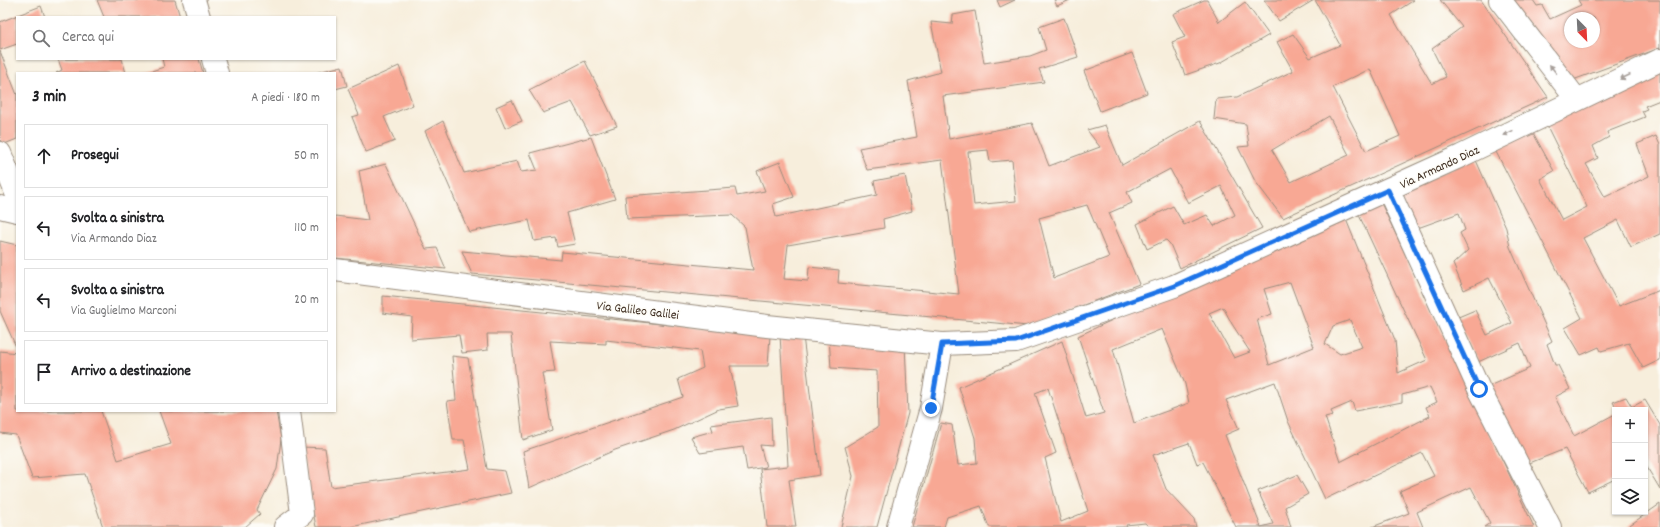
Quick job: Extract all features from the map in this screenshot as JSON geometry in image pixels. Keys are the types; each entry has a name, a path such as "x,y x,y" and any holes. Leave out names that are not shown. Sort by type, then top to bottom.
{"street":[{"path":"194,0 200,16"},
{"path":"1500,0 1577,100"},
{"path":"213,60 218,72"},
{"name":"Via Armando Diaz","path":"942,344 1016,341 1174,286 1388,190 1660,60"},
{"path":"0,153 16,193"},
{"path":"1388,190 1479,389 1550,527"},
{"path":"0,207 16,211"},
{"name":"Via Galileo Galilei","path":"336,270 766,326 942,344"},
{"path":"898,527 931,408 942,344"},
{"path":"285,527 302,514 289,412"}],"building":[{"path":"97,0 175,0 180,16 104,16"},
{"path":"997,0 1015,0 1000,7"},
{"path":"1054,0 1070,0 1057,6"},
{"path":"1207,0 1219,22 1245,2 1269,35 1220,63 1185,75 1172,42 1185,37 1173,14"},
{"path":"1264,0 1314,0 1279,21"},
{"path":"1315,0 1414,0 1391,15 1432,84 1446,77 1432,49 1462,27 1440,0 1481,0 1548,97 1283,218 1255,181 1238,147 1249,146 1246,124 1214,119 1216,99 1237,97 1293,71 1277,42 1293,34 1310,58 1340,45","holes":["1370,69 1400,136 1366,151 1333,87","1329,116 1349,155 1291,182 1272,150"]},
{"path":"1506,0 1533,0 1537,6 1542,5 1550,19 1564,13 1564,48 1600,48 1600,12 1566,12 1581,5 1578,0 1660,0 1660,48 1573,80"},
{"path":"41,6 45,16 16,16 16,44 0,50 0,22"},
{"path":"975,11 984,63 1030,56 1046,50 1039,27 1064,18 1078,57 1039,69 1044,82 943,96 949,139 1032,123 1049,166 1100,147 1087,130 1105,125 1122,165 1200,121 1262,228 1180,268 1170,244 1166,240 1147,249 1137,224 1173,206 1184,225 1207,215 1214,226 1235,215 1221,186 1188,203 1170,169 1127,192 1132,203 1109,213 1139,284 1028,326 472,274 462,251 561,260 562,252 753,270 745,227 732,215 627,219 625,196 735,188 737,196 765,191 757,171 780,162 794,197 773,204 776,217 877,195 874,181 905,175 912,211 883,219 884,228 788,245 784,279 808,281 809,267 839,270 838,283 959,294 942,160 867,170 859,148 917,137 908,81 941,72 931,22 952,24 953,15","holes":["988,150 990,162 1012,160 1016,201 974,205 968,152","1087,205 1109,257 1054,278 1039,218"]},
{"path":"0,51 16,92 16,139 2,145 0,139"},
{"path":"1132,53 1147,93 1100,111 1084,71"},
{"path":"58,60 122,60 126,72 58,72 62,70"},
{"path":"162,60 199,60 203,72 148,72 164,67"},
{"path":"585,61 617,126 590,135 572,102 543,113 529,90"},
{"path":"342,66 347,86 336,89 336,72 319,72"},
{"path":"399,66 413,105 384,117 395,141 366,152 352,117 359,115 348,89"},
{"path":"1660,72 1660,100 1645,106 1647,109 1642,111 1645,117 1607,132 1609,137 1593,146 1598,158 1586,164 1605,197 1649,176 1637,144 1656,136 1660,145 1660,234 1631,247 1618,220 1583,238 1619,306 1660,290 1660,360 1643,368 1629,343 1601,351 1599,347 1581,355 1565,328 1582,318 1494,148 1532,131 1554,171 1540,179 1562,220 1587,207 1545,122"},
{"path":"512,100 522,121 505,128 496,107"},
{"path":"443,121 464,173 517,161 521,172 537,170 530,153 591,137 615,199 567,213 575,244 558,247 556,238 534,241 529,220 469,232 425,131"},
{"path":"1475,158 1506,228 1510,247 1552,341 1547,344 1555,365 1558,365 1570,389 1555,397 1574,436 1612,416 1612,480 1588,492 1565,449 1527,464 1489,386 1530,368 1520,343 1478,362 1456,318 1475,310 1487,335 1512,323 1489,278 1464,290 1453,264 1468,250 1460,233 1465,230 1459,213 1415,229 1398,192"},
{"path":"386,164 426,249 437,248 446,269 336,258 336,216 368,220 359,171"},
{"path":"1381,203 1534,527 1484,527 1490,523 1471,487 1417,512 1423,527 1372,527 1409,513 1400,491 1434,476 1422,453 1325,499 1288,421 1275,382 1226,400 1239,429 1225,435 1261,527 1236,527 1203,462 1197,464 1189,443 1153,455 1166,489 1194,519 1196,527 1149,527 1145,523 1126,525 1127,527 989,527 981,506 947,517 944,527 912,527 941,423 952,425 958,465 977,463 975,438 959,387 1062,341 1086,418 1104,413 1078,336 1343,212 1395,340 1398,373 1427,360 1358,213","holes":["1290,282 1314,347 1269,365 1257,319 1272,314 1264,289","1223,307 1250,352 1234,358 1209,313","1350,320 1362,347 1340,354 1325,344 1333,326","1162,329 1185,384 1189,403 1134,423 1113,349","1430,387 1437,402 1426,407 1430,416 1340,462 1325,417 1333,415 1331,411 1352,402 1355,411 1402,402 1402,395","1048,388 1088,511 1061,522 1045,458 1056,453 1035,393"]},
{"path":"0,241 16,245 16,347 0,311"},
{"path":"383,296 770,335 768,366 730,366 738,406 719,409 674,430 615,450 529,488 523,451 683,397 678,379 703,368 700,351 606,340 606,344 550,341 555,372 542,373 552,430 523,440 511,334 487,334 488,350 462,353 459,335 411,339 412,317 383,313"},
{"path":"780,335 803,336 820,475 789,480 796,527 767,527 760,469 788,466"},
{"path":"829,337 905,344 908,413 877,527 841,527 853,476 845,447 878,427 877,371 831,368"},
{"path":"0,351 16,353 16,412 101,412 118,460 171,444 159,412 276,412 281,439 277,469 257,510 260,514 245,527 103,527 85,474 32,478 16,435 0,433"},
{"path":"452,356 468,358 487,469 505,471 511,493 351,527 316,527 301,447 325,448 331,487 470,469 464,440 453,440 447,401 456,400"},
{"path":"1626,397 1632,407 1616,407 1613,402"},
{"path":"1645,400 1660,425 1660,489 1648,469 1648,407 1632,407"},
{"path":"771,417 772,446 760,445 766,467 747,470 743,447 700,453 691,437 713,431 711,425"},
{"path":"1297,475 1308,494 1285,507 1291,527 1261,527 1273,524 1258,491"},
{"path":"1660,504 1660,527 1627,527 1644,515 1648,515 1648,512"}],"route":[{"path":"931,408 942,344 1016,341 1174,286 1388,190 1479,389"}]}
